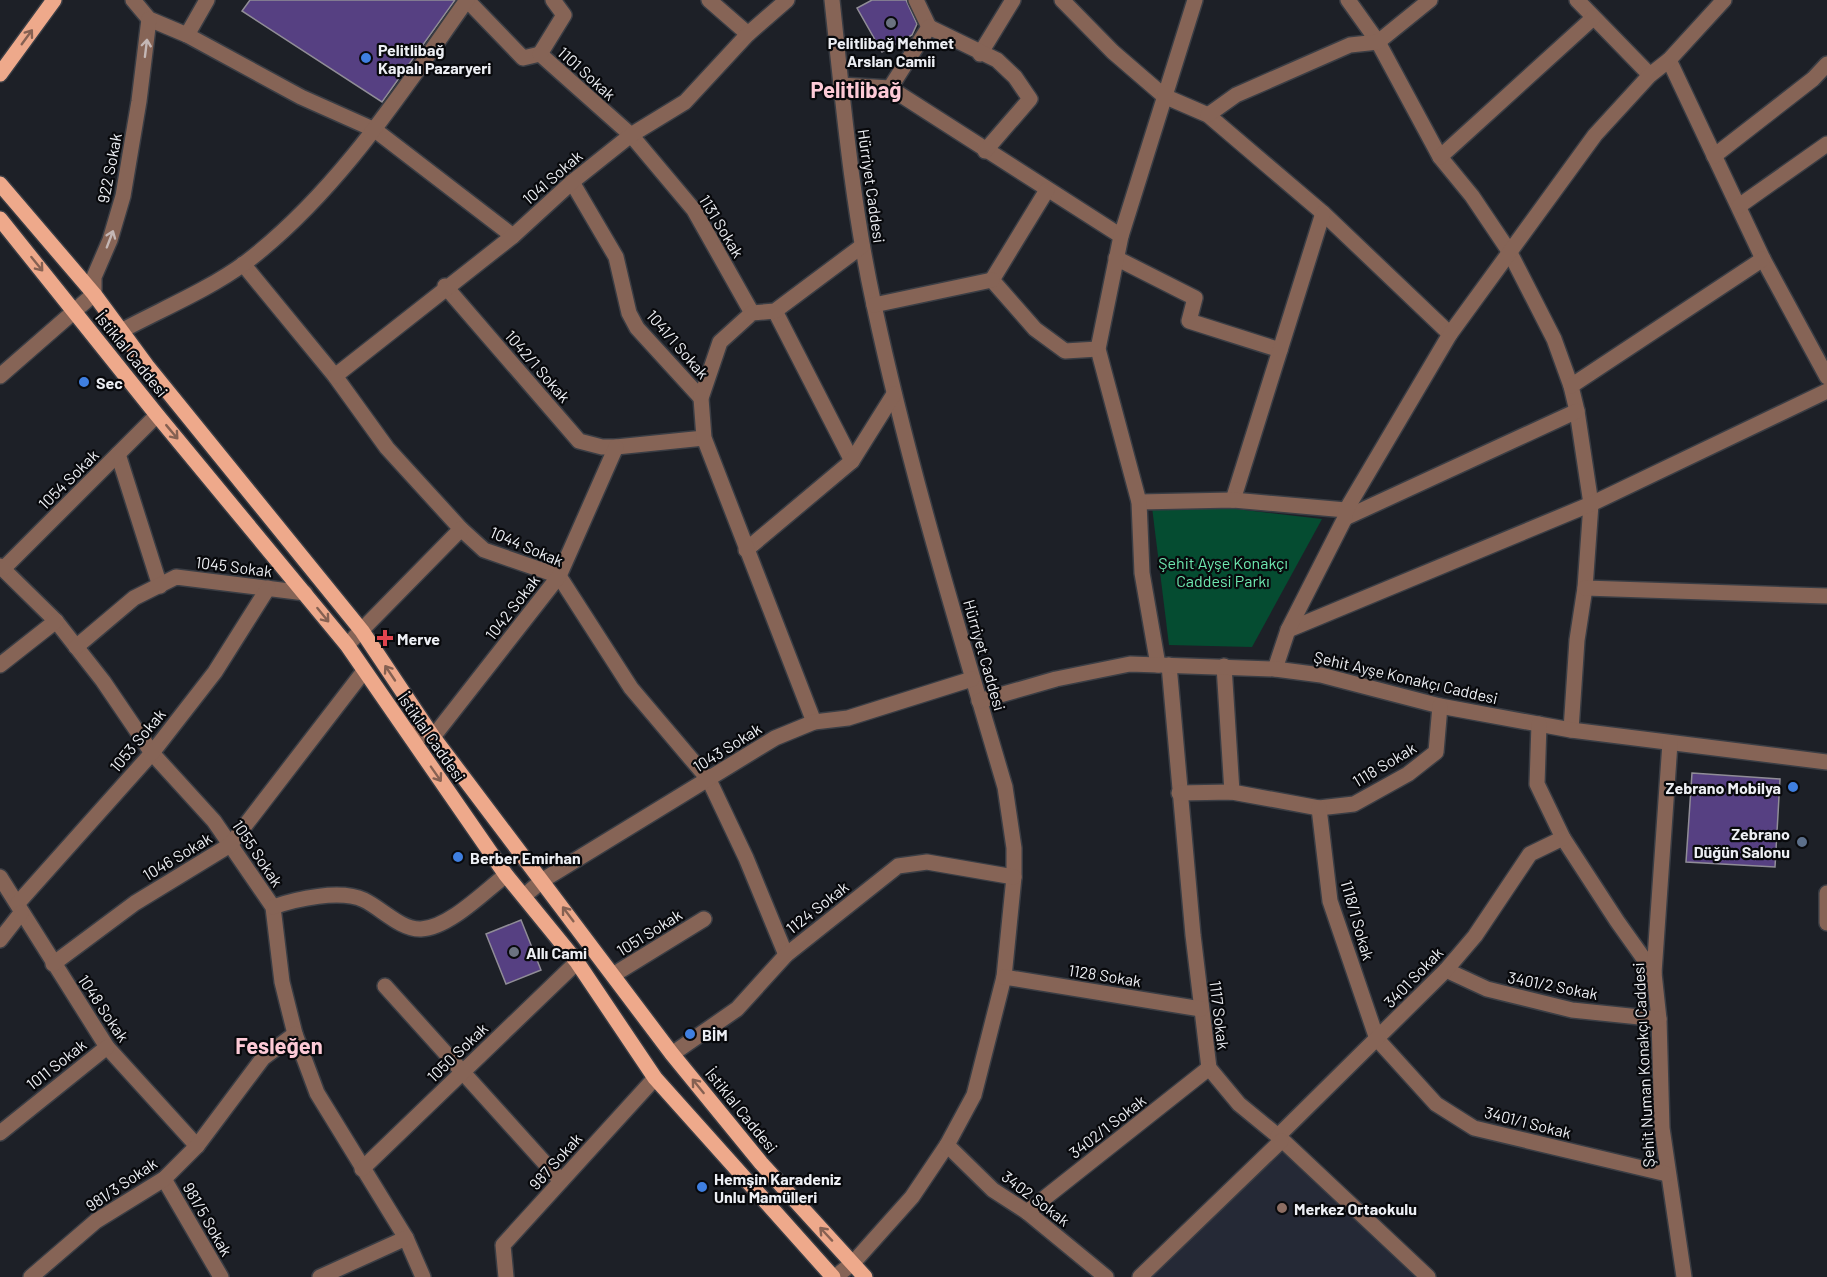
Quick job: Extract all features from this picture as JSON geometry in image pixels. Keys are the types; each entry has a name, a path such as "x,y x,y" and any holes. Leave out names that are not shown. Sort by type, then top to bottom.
{"main road":[{"path":"0,74 48,3"},
{"name":"İstiklal Caddesi","path":"0,184 94,294 141,358 362,631 433,736 672,1054 770,1173 865,1277"},
{"name":"İstiklal Caddesi","path":"0,219 157,415 347,645 506,874 577,962 655,1078 834,1277"}],"street":[{"path":"134,0 149,19 187,35 301,97 375,130 513,236"},
{"path":"187,35 207,0"},
{"path":"121,331 243,264 292,223 375,130 467,0"},
{"name":"1101 Sokak","path":"467,0 523,58 540,54 631,135"},
{"path":"540,54 564,15 553,0"},
{"path":"709,0 748,34"},
{"name":"1041 Sokak","path":"334,376 445,286 513,236 572,182 631,135 686,102 748,34 788,0"},
{"name":"Hürriyet Caddesi","path":"832,0 862,246 874,305 894,394 972,679 1005,787 1014,848 1014,877 1004,977 974,1095 947,1145 912,1197 853,1263 834,1277"},
{"path":"916,0 929,27 980,54 998,60 1016,77 1030,99 985,151"},
{"path":"980,54 1013,0"},
{"path":"1062,0 1113,52 1164,96 1208,115 1323,213 1450,334"},
{"path":"992,280 1035,329 1065,351 1098,349 1121,236 1194,0"},
{"path":"1348,0 1378,42 1440,157 1472,196 1509,251 1554,339 1571,386 1591,504 1577,640 1571,730"},
{"path":"1208,115 1236,95 1350,45 1378,42 1430,0"},
{"path":"1577,0 1650,75"},
{"path":"1275,669 1288,630 1346,514 1450,334 1595,135 1650,75 1670,60 1724,0"},
{"path":"1440,157 1593,18"},
{"name":"922 Sokak","path":"94,294 94,277 110,240 123,196 139,101 149,19"},
{"path":"890,88 929,27"},
{"path":"1670,60 1763,259 1827,377"},
{"path":"1714,156 1813,79 1827,64"},
{"path":"841,85 890,88 1121,236"},
{"name":"1131 Sokak","path":"631,135 694,210 752,313"},
{"path":"1739,206 1827,144"},
{"name":"1041/1 Sokak","path":"572,182 616,257 629,313 637,328 701,398"},
{"path":"874,305 992,280 1047,190"},
{"path":"1233,500 1323,213"},
{"path":"814,722 704,438 701,398 720,342 752,313 775,311 862,246"},
{"path":"1116,258 1195,298 1189,321 1280,350"},
{"path":"1571,386 1763,259"},
{"name":"1044 Sokak","path":"243,264 334,376 387,448 461,529 484,550 559,576 631,688 709,780 746,858 786,955"},
{"name":"1042/1 Sokak","path":"445,286 579,441 602,447 616,447"},
{"path":"0,376 94,294"},
{"path":"775,311 852,461"},
{"name":"1117 Sokak","path":"1098,349 1139,502 1142,573 1163,665 1209,1068 1239,1104 1280,1138 1426,1276"},
{"path":"1288,630 1591,504 1827,391"},
{"path":"746,549 852,461 894,394"},
{"path":"1139,502 1233,500 1346,514 1577,411"},
{"name":"1054 Sokak","path":"2,567 157,415"},
{"path":"616,447 704,438"},
{"name":"1042 Sokak","path":"433,736 559,576 616,447"},
{"path":"118,454 159,586"},
{"path":"347,645 461,529"},
{"name":"1055 Sokak","path":"2,567 56,621 152,753 214,821 273,907 282,982 295,1034 317,1093 406,1238 423,1277"},
{"name":"1045 Sokak","path":"76,647 134,598 176,577 305,593"},
{"name":"1053 Sokak","path":"0,940 20,908 152,753 216,672 268,588"},
{"path":"1584,588 1827,596"},
{"path":"0,665 56,621"},
{"name":"Şehit Ayşe Konakçı Caddesi","path":"980,701 1056,679 1130,664 1275,669 1321,675 1440,706 1571,730 1827,762"},
{"path":"1224,666 1232,792"},
{"name":"1046 Sokak","path":"53,964 135,903 230,845 364,671"},
{"name":"1043 Sokak","path":"524,896 543,880 775,738 814,722 848,718 972,679"},
{"name":"1118 Sokak","path":"1179,793 1232,792 1318,808 1354,804 1426,761 1436,752 1440,706"},
{"path":"1539,724 1537,784 1563,838 1654,973"},
{"path":"408,732 433,736"},
{"name":"Şehit Numan Konakçı Caddesi","path":"1670,743 1654,973 1659,1019 1662,1128 1666,1174 1684,1277"},
{"name":"1118/1 Sokak","path":"1318,808 1330,901 1377,1040"},
{"name":"3401 Sokak","path":"1140,1277 1446,970 1474,936 1530,854 1563,838"},
{"name":"1124 Sokak","path":"672,1054 736,1009 786,955 898,866 927,862 1014,877"},
{"path":"273,907 295,899 331,896 361,898 405,925 421,929 450,919 506,874"},
{"name":"1048 Sokak","path":"0,877 107,1047 198,1146"},
{"path":"1827,893 1827,922"},
{"name":"1051 Sokak","path":"613,975 704,919"},
{"name":"1050 Sokak","path":"362,1169 577,962"},
{"name":"3401/2 Sokak","path":"1446,970 1487,990 1572,1010 1659,1019"},
{"name":"1128 Sokak","path":"1004,977 1201,1009"},
{"path":"385,986 561,1181"},
{"name":"981/3 Sokak","path":"32,1277 96,1221 164,1179 198,1146 263,1058 295,1034"},
{"name":"3401/1 Sokak","path":"1377,1040 1436,1104 1474,1128 1666,1174"},
{"name":"1011 Sokak","path":"2,1126 107,1047"},
{"name":"3402/1 Sokak","path":"1027,1212 1209,1068"},
{"name":"987 Sokak","path":"506,1277 503,1245 655,1078"},
{"name":"3402 Sokak","path":"947,1145 993,1190 1027,1212 1106,1277"},
{"name":"981/5 Sokak","path":"164,1179 220,1277"},
{"path":"320,1277 406,1238"}],"shaded area":[{"name":"Merkez Ortaokulu","path":"1281,1141 1424,1277 1140,1277"}],"green space":[{"name":"Şehit Ayşe Konakçı Caddesi Parkı","path":"1152,507 1236,509 1322,519 1252,647 1169,645"}],"building":[{"name":"Pelitlibağ Kapalı Pazaryeri","path":"250,0 455,0 382,102 242,11"},
{"name":"Pelitlibağ Mehmet Arslan Camii","path":"872,0 906,0 917,24 912,35 882,52 857,8"},
{"path":"1692,773 1780,779 1775,867 1686,862"},
{"name":"Allı Cami","path":"521,920 541,970 506,984 486,934"}],"place":[{"name":"Pelitlibağ Mehmet Arslan Camii","path":"891,23"},
{"name":"Pelitlibağ Kapalı Pazaryeri","path":"366,58"},
{"name":"Sec","path":"84,382"},
{"name":"Merve","path":"385,638"},
{"name":"Zebrano Mobilya","path":"1793,787"},
{"name":"Zebrano Düğün Salonu","path":"1802,842"},
{"name":"Berber Emirhan","path":"458,857"},
{"name":"Allı Cami","path":"514,952"},
{"name":"BİM","path":"690,1034"},
{"name":"Hemşin Karadeniz Unlu Mamülleri","path":"702,1187"},
{"name":"Merkez Ortaokulu","path":"1282,1208"}],"district":[{"name":"Pelitlibağ","path":"856,89"},
{"name":"Fesleğen","path":"279,1045"}]}
